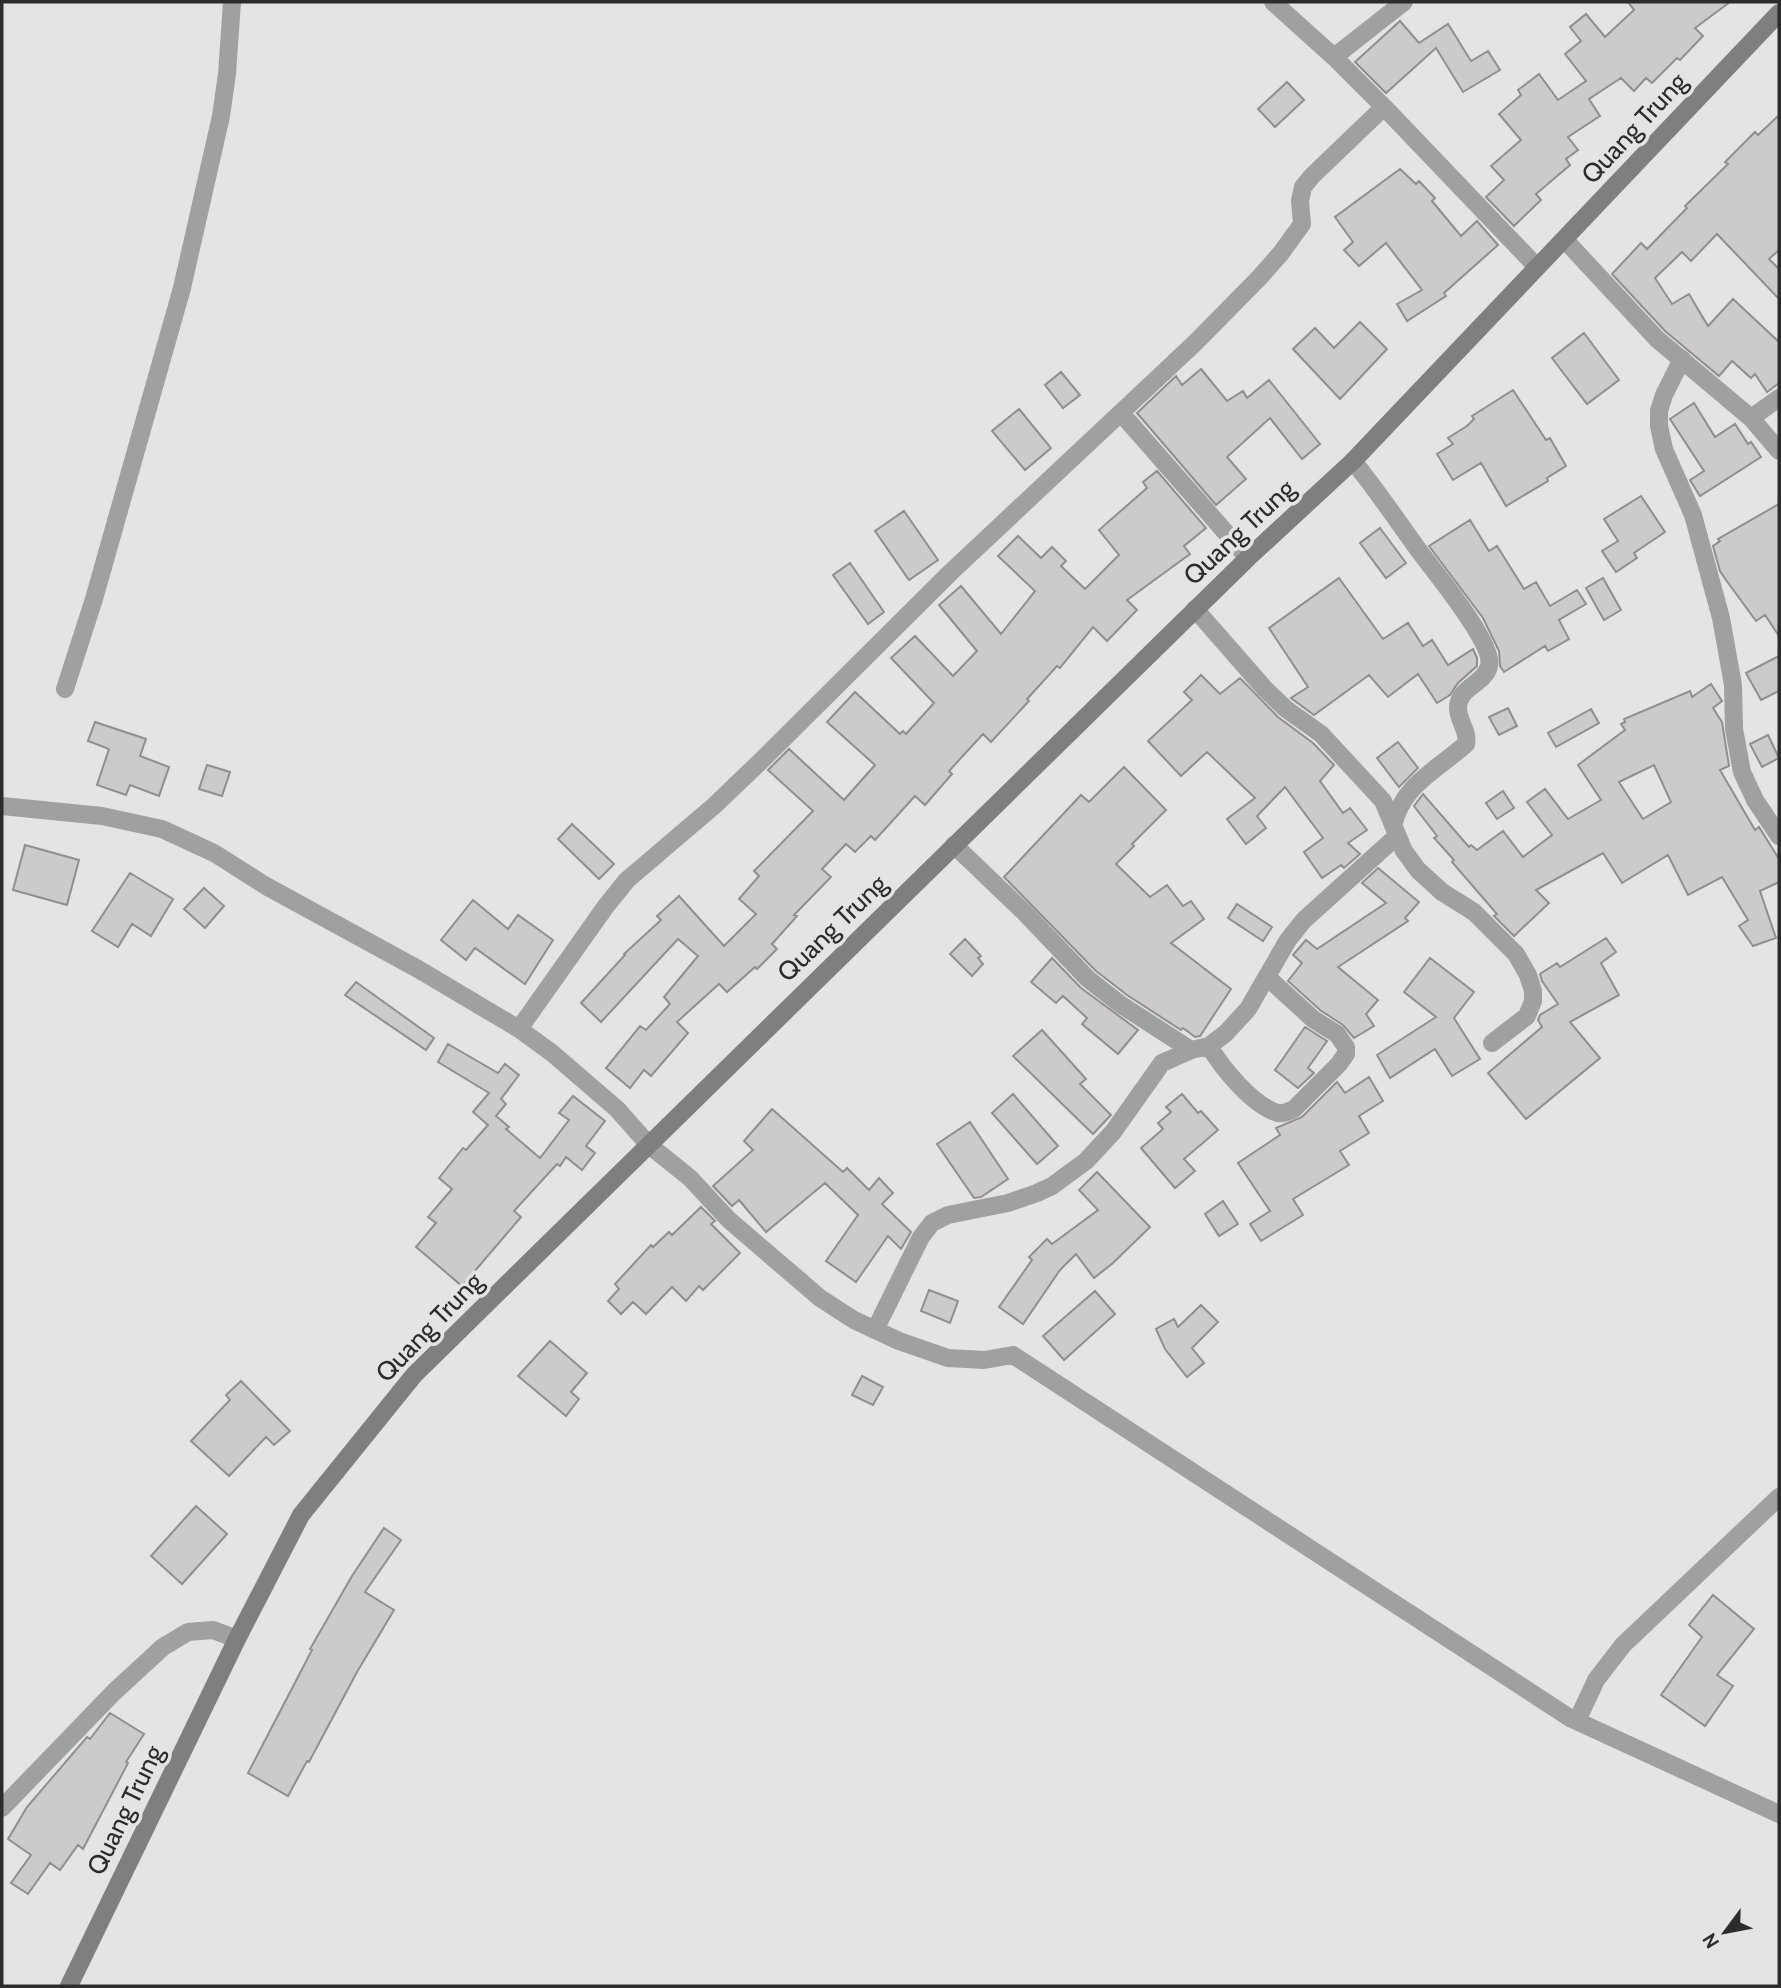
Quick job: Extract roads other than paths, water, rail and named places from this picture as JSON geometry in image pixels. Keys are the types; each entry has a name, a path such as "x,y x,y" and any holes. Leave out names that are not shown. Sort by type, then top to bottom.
{"main road":[{"name":"Quang Trung","path":"69,1986 237,1639 301,1515 414,1375 1195,609 1353,461 1779,13"}],"street":[{"path":"65,689 94,599 181,288 222,116 232,2"},
{"path":"1273,2 1335,57 1537,267"},
{"path":"1335,57 1404,2"},
{"path":"519,1029 627,880 743,778 951,572 1196,342 1281,253 1302,224 1300,201 1303,187 1384,107"},
{"path":"1565,240 1657,339 1751,418 1779,451"},
{"path":"1682,359 1659,411 1659,426 1664,449 1693,514 1721,618 1733,685 1734,729 1742,772 1755,800 1779,836"},
{"path":"1751,418 1779,398"},
{"path":"1121,413 1248,558"},
{"path":"875,1330 921,1237 932,1223 948,1215 1037,1194 1063,1179 1105,1141 1162,1063 1191,1050 1209,1046 1226,1033 1248,1009 1288,940 1304,920 1395,831 1404,797 1465,744 1467,739 1458,709 1459,700 1484,674 1489,666 1489,655 1443,581 1353,461"},
{"path":"1195,609 1265,689 1286,709 1321,734 1383,801 1404,851 1429,882 1474,912 1516,954 1528,975 1533,1001 1527,1016 1492,1043"},
{"path":"2,806 102,816 162,828 214,853 266,886 323,915 519,1029 593,1087 649,1145 690,1178 729,1220 820,1298 875,1330 948,1358 984,1360 1013,1355 1577,1721 1779,1814"},
{"path":"954,845 1025,913 1088,979 1120,1004 1191,1050"},
{"path":"1209,1046 1227,1071 1252,1096 1278,1113 1294,1109 1339,1064 1346,1054 1343,1041 1313,1019 1267,977"},
{"path":"1577,1721 1596,1679 1623,1645 1779,1497"},
{"path":"2,1808 114,1692 163,1647 188,1632 213,1630 237,1639"}]}
